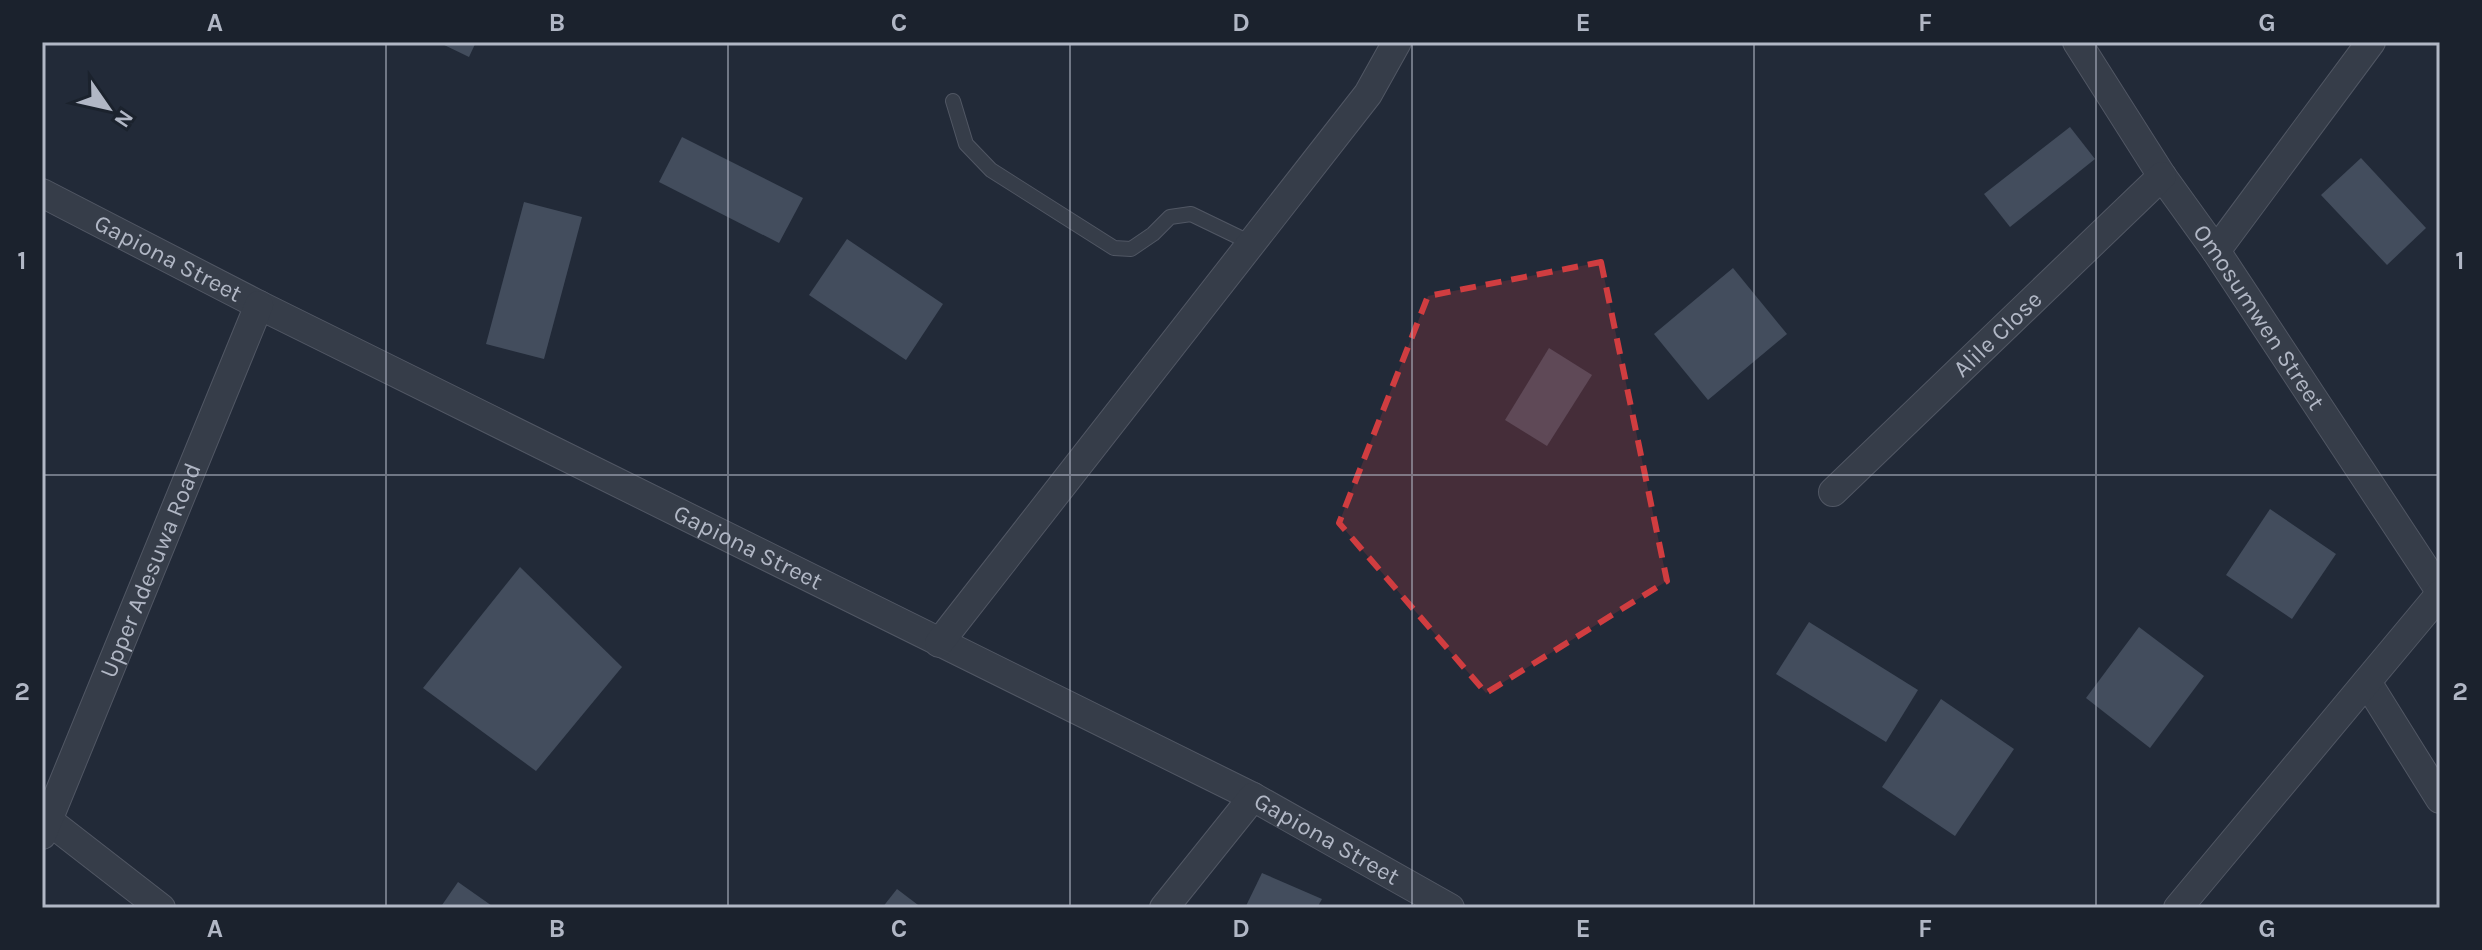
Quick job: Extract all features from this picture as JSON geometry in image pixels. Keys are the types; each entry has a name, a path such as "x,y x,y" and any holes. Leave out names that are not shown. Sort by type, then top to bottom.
{"street":[{"path":"939,643 1368,94 1397,42"},
{"name":"Omosumwen Street","path":"2077,42 2162,176 2216,251 2440,593"},
{"path":"2216,251 2371,42"},
{"name":"Alile Close","path":"1833,492 2162,176"},
{"name":"Gapiona Street","path":"42,193 259,305 1253,797 1450,908"},
{"name":"Upper Adesuwa Road","path":"46,828 259,305"},
{"path":"2178,908 2440,593"},
{"path":"2367,682 2440,799"},
{"path":"1164,908 1253,797"},
{"path":"46,828 161,908"}],"lane":[{"path":"953,101 966,144 991,170 1114,248 1131,249 1170,217 1191,214 1251,243"}],"highlighted area":[{"path":"1601,262 1667,581 1486,693 1339,523 1428,296"}],"building":[{"path":"438,42 476,42 469,57"},
{"path":"2070,127 2095,159 2010,227 1984,194"},
{"path":"682,137 803,198 779,243 659,182"},
{"path":"2361,158 2426,228 2387,265 2321,195"},
{"path":"524,202 582,217 544,359 486,344"},
{"path":"847,239 943,304 906,360 809,295"},
{"path":"1733,268 1787,334 1708,400 1654,334"},
{"path":"1549,348 1592,375 1547,446 1505,420"},
{"path":"2270,509 2336,554 2292,619 2226,575"},
{"path":"520,567 622,667 536,771 423,688"},
{"path":"1809,622 1918,690 1886,742 1776,674"},
{"path":"2139,627 2204,676 2150,748 2086,698"},
{"path":"1941,699 2014,749 1955,836 1882,787"},
{"path":"1262,873 1322,899 1317,908 1245,908"},
{"path":"458,882 495,908 440,908"},
{"path":"897,889 922,908 882,908"}]}
